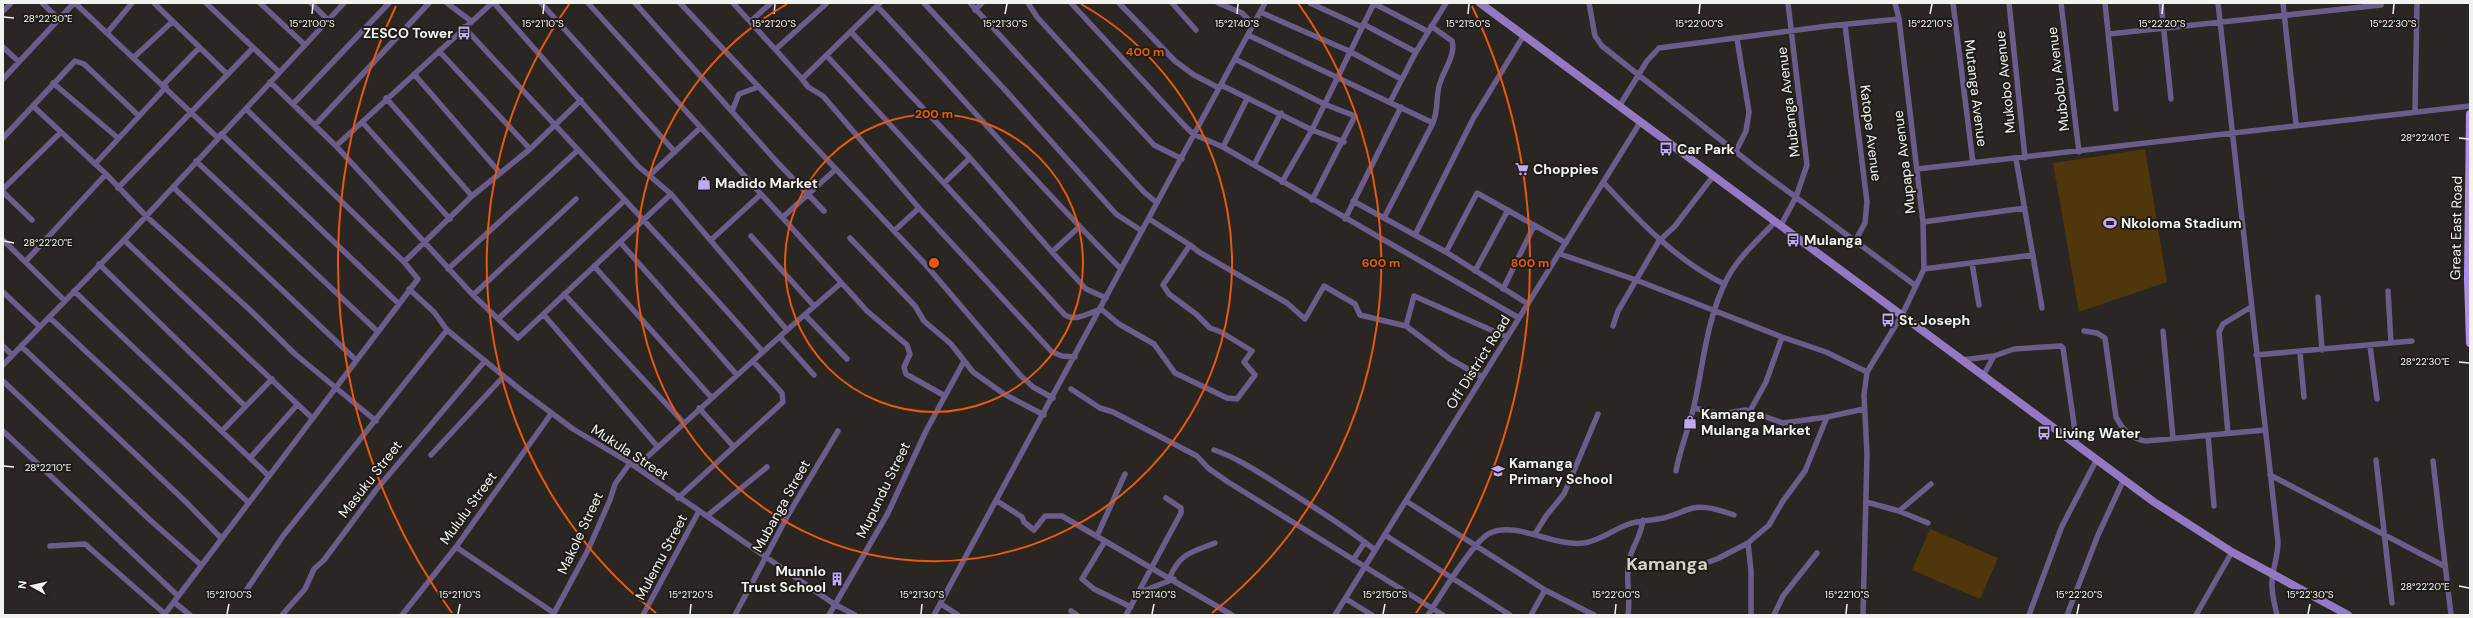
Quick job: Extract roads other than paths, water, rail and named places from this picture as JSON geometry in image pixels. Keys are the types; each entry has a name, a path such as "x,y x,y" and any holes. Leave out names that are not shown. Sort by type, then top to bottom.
{"main road":[{"name":"Great East Road","path":"2470,114 2468,279 2470,343"}],"street":[{"path":"3,11 11,3"},
{"path":"42,3 59,19"},
{"path":"3,79 74,3 192,113 220,136 398,303"},
{"path":"106,33 132,3"},
{"path":"154,3 227,74"},
{"path":"206,3 278,72"},
{"path":"260,3 305,45"},
{"path":"310,3 328,20"},
{"path":"3,365 50,318 64,300 124,240 278,72 344,3"},
{"path":"293,104 389,3"},
{"path":"315,125 429,3"},
{"path":"448,3 472,21"},
{"path":"336,146 386,98 493,3 581,100 638,166 671,194 786,330"},
{"path":"541,3 675,152"},
{"path":"588,3 760,195 783,217 874,319 907,345 910,354 904,367 906,374 945,396"},
{"path":"635,3 807,195 824,211"},
{"path":"680,3 894,231 1020,375 1033,387 1053,398"},
{"path":"733,3 751,21 808,87 823,96 919,208 1052,352 1062,356 1075,357"},
{"path":"751,21 772,3"},
{"path":"776,49 827,3"},
{"path":"924,3 1007,92 1116,214 1142,231"},
{"path":"970,3 1157,203"},
{"path":"975,10 982,3"},
{"path":"1028,3 1042,23 1154,145 1182,159"},
{"path":"1071,3 1194,134 1223,147 1312,200 1519,318"},
{"path":"1119,3 1179,64 1194,75 1281,113 1312,130 1344,142"},
{"path":"1172,3 1196,30"},
{"path":"1218,3 1242,13 1254,25"},
{"path":"934,615 1044,415 1265,3"},
{"path":"1310,3 1362,25 1416,52"},
{"path":"1282,182 1312,130 1349,50 1373,3 1452,41 1453,46 1438,86 1438,107 1433,123 1384,218"},
{"path":"1390,102 1429,29 1446,3"},
{"path":"1480,3 1620,105 1983,376 2183,522 2232,552 2348,615"},
{"path":"1589,3 1595,36 1602,46 1638,76 1796,197 1916,286"},
{"name":"Mubanga Avenue","path":"1676,471 1683,438 1694,408 1704,349 1724,284 1747,252 1779,223 1796,197 1805,174 1807,155 1788,3"},
{"name":"Mupapa Avenue","path":"1867,372 1902,315 1924,268 1923,222 1899,19 1895,3"},
{"name":"Mutanga Avenue","path":"1953,3 1973,163"},
{"name":"Mukobo Avenue","path":"2009,3 2025,158"},
{"name":"Mubobu Avenue","path":"2061,3 2079,152"},
{"path":"2105,3 2116,109"},
{"path":"2161,3 2171,99"},
{"path":"2218,3 2231,132 2278,542 2278,557 2273,574 2273,596 2277,615"},
{"path":"2283,3 2296,124"},
{"path":"2415,111 2416,3"},
{"path":"802,79 878,4 949,81 1014,158 1121,269"},
{"path":"2109,34 2381,5"},
{"path":"1260,12 1349,50 1401,79"},
{"path":"1620,105 1653,53 1659,48 1792,30 1899,19"},
{"path":"133,58 172,22"},
{"name":"Katope Avenue","path":"1845,25 1867,202 1865,224 1855,241"},
{"path":"464,28 554,126 689,267 763,352"},
{"path":"851,32 970,158 1086,289 1106,298"},
{"path":"1248,35 1433,123"},
{"path":"1415,235 1473,119 1524,35"},
{"path":"1736,151 1746,131 1749,112 1738,38"},
{"path":"3,47 19,62"},
{"path":"95,164 199,48"},
{"path":"118,188 192,113 253,48"},
{"path":"439,51 530,149"},
{"path":"827,56 1065,315 1073,319 1101,309"},
{"path":"1235,59 1324,104 1355,116 1344,142 1312,200"},
{"path":"3,138 75,61 79,61 139,116"},
{"path":"414,74 500,173"},
{"path":"270,82 336,146 472,295 518,338 671,194"},
{"path":"53,83 118,138"},
{"path":"732,111 739,94 758,87"},
{"path":"386,98 472,196"},
{"path":"1223,147 1247,99"},
{"path":"404,262 472,196 530,149 581,100"},
{"path":"33,106 60,133 106,174 146,216 334,387 376,421"},
{"path":"1917,169 2079,152 2296,124 2470,106"},
{"path":"1345,219 1401,107"},
{"path":"50,546 85,544 164,614 418,277 246,108"},
{"path":"1254,165 1281,113"},
{"name":"Off District Road","path":"1335,615 1641,121"},
{"path":"362,122 450,219"},
{"path":"650,176 700,128"},
{"path":"3,189 60,133"},
{"path":"448,269 577,150"},
{"path":"944,183 970,158"},
{"path":"2016,158 2042,308"},
{"path":"196,161 377,331"},
{"path":"783,217 836,169"},
{"path":"26,261 106,174"},
{"path":"1613,326 1636,280 1660,241 1674,226 1714,175"},
{"path":"1604,183 1660,241 1686,262 1724,284"},
{"path":"173,187 356,360"},
{"path":"3,192 32,220"},
{"path":"1446,252 1477,193 1566,243"},
{"path":"711,240 760,195"},
{"path":"472,295 576,199"},
{"path":"498,319 625,200"},
{"path":"1353,201 1446,252 1528,304"},
{"path":"894,231 919,208"},
{"path":"1923,222 2025,208"},
{"path":"1475,271 1508,210"},
{"path":"1149,219 1190,244 1199,252 1287,303 1305,320 1324,286 1355,304 1360,315 1406,326 1450,359 1482,377"},
{"path":"1503,289 1534,226"},
{"path":"1052,252 1079,227"},
{"path":"751,236 814,306"},
{"path":"850,238 915,306 924,321 950,344 963,363 1004,394 1044,415"},
{"path":"3,240 64,300"},
{"path":"124,240 312,418"},
{"path":"620,242 737,374"},
{"path":"1101,309 1119,324 1154,344 1175,373 1227,398 1237,398 1255,375 1244,362 1252,351 1221,332 1210,328 1196,314 1169,294 1163,285 1190,244"},
{"path":"1560,254 1636,280 1782,337 1826,352 1867,372 1864,409 1867,436 1863,615"},
{"path":"1924,268 2033,256"},
{"path":"1972,263 1979,305"},
{"path":"99,264 245,406"},
{"path":"594,266 711,397"},
{"path":"636,467 683,422 841,283"},
{"name":"Mukula Street","path":"409,289 434,312 446,330 484,362 551,414 630,463 678,498 766,556 834,604 854,615"},
{"path":"74,291 269,476"},
{"path":"2388,291 2391,343"},
{"path":"3,292 40,327"},
{"path":"564,294 683,422"},
{"path":"1406,326 1414,296 1507,337"},
{"path":"2318,297 2322,350"},
{"path":"2228,434 2219,332 2223,324 2251,307"},
{"path":"544,314 657,446"},
{"path":"805,315 847,359"},
{"path":"50,318 249,503"},
{"path":"243,595 283,536 376,421 446,330"},
{"path":"2084,331 2101,334 2106,341 2116,417 2128,433 2140,440 2208,436 2265,430"},
{"path":"2163,331 2173,438"},
{"path":"780,337 814,376"},
{"path":"1750,411 1766,382 1782,337"},
{"path":"2256,355 2300,353 2412,341"},
{"path":"1962,360 1994,356 2027,347 2056,345 2063,348 2077,445"},
{"path":"3,346 12,355"},
{"path":"21,346 135,452 221,538"},
{"path":"2370,346 2377,400"},
{"path":"2300,353 2304,396"},
{"path":"1983,376 1994,356"},
{"path":"678,498 784,399 782,393 753,361"},
{"name":"Masuku Street","path":"282,615 310,583 314,568 324,560 376,490 484,362"},
{"name":"Mupundu Street","path":"829,615 888,513 911,463 963,363"},
{"path":"431,455 503,377"},
{"path":"222,431 272,379"},
{"path":"3,381 144,515 201,565"},
{"path":"1071,389 1100,408 1114,412 1197,456 1208,468 1228,482 1443,615"},
{"path":"250,458 297,405"},
{"path":"699,408 734,446"},
{"path":"1694,408 1720,414 1741,410 1750,411 1783,423 1827,417 1864,409"},
{"name":"Mululu Street","path":"404,614 456,547 551,414"},
{"path":"1535,534 1546,516 1564,494 1598,414"},
{"path":"1692,568 1717,559 1748,543 1769,525 1783,501 1800,479 1815,450 1827,417"},
{"name":"Mubanga Street","path":"735,615 766,556 838,430"},
{"path":"3,431 178,596"},
{"path":"2208,436 2214,506"},
{"path":"1214,450 1233,457 1365,542 1375,550"},
{"path":"2029,615 2062,526 2097,459"},
{"path":"2376,460 2392,603"},
{"path":"2434,460 2444,566 2451,615"},
{"name":"Makole Street","path":"553,614 588,550 610,500 615,484 630,463"},
{"path":"707,516 766,467"},
{"path":"1097,536 1125,474"},
{"path":"2270,475 2444,566"},
{"path":"2066,615 2098,535 2124,479"},
{"path":"1899,512 1931,484"},
{"path":"1126,615 1182,511 1166,498"},
{"path":"997,501 1022,517 1024,522 1034,530 1045,516 1059,515 1150,568 1172,578 1232,615"},
{"path":"1406,501 1475,547 1545,590 1594,615"},
{"path":"1866,502 1928,523"},
{"path":"1428,615 1483,537 1497,531 1535,534 1562,543 1589,542 1627,524 1644,520 1659,519 1699,507 1734,514"},
{"name":"Mulemu Street","path":"643,615 699,511"},
{"path":"1628,615 1627,573 1629,560 1639,540 1644,520"},
{"path":"1385,535 1510,615"},
{"path":"1106,541 1083,573 1083,581 1131,608"},
{"path":"1353,560 1365,542"},
{"path":"1138,593 1172,578 1178,560 1185,555 1215,543"},
{"path":"1748,543 1751,577 1751,615"},
{"path":"456,547 553,614"},
{"path":"2196,615 2232,552"},
{"path":"1774,615 1783,596 1817,553"},
{"path":"1531,615 1545,590"},
{"path":"1346,598 1372,615"},
{"path":"174,602 190,615"},
{"path":"941,604 958,615"},
{"path":"1071,611 1077,615"}],"place":[{"name":"ZESCO Tower","path":"464,33"},
{"name":"Car Park","path":"1666,149"},
{"name":"Choppies","path":"1522,169"},
{"name":"Madido Market","path":"704,183"},
{"name":"Nkoloma Stadium","path":"2110,223"},
{"name":"Mulanga","path":"1793,240"},
{"name":"St. Joseph","path":"1888,320"},
{"name":"Kamanga Mulanga Market","path":"1690,422"},
{"name":"Living Water","path":"2044,433"},
{"name":"Kamanga Primary School","path":"1498,471"},
{"name":"Munnlo Trust School","path":"837,579"}],"district":[{"name":"Kamanga","path":"1667,564"}]}
